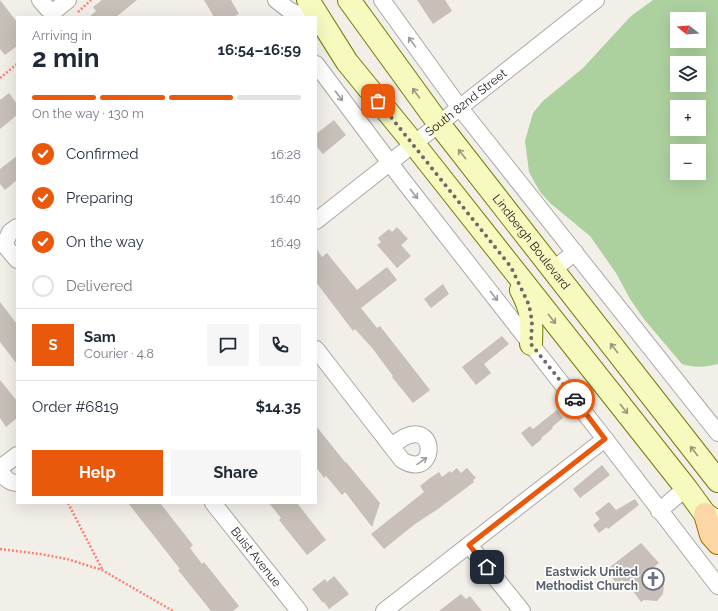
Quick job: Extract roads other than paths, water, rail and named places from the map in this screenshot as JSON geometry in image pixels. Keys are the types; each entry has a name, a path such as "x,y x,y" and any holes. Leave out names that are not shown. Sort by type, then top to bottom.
{"main road":[{"path":"308,0 316,16"},
{"name":"Lindbergh Boulevard","path":"349,0 439,124 718,481"},
{"path":"320,25 347,62 414,144 711,518 711,534 718,543"},
{"path":"511,267 529,305 532,321 531,344"}],"street":[{"path":"40,0 51,11 72,6"},
{"path":"270,0 280,16"},
{"path":"276,0 289,10 303,16"},
{"path":"382,0 460,108 718,433"},
{"name":"South 82nd Street","path":"317,220 596,0"},
{"path":"317,65 390,163 718,586"},
{"path":"16,228 10,232 5,243 7,248 16,259"},
{"path":"553,270 574,252"},
{"path":"317,351 392,446"},
{"path":"384,611 605,439"},
{"path":"0,468 16,456"},
{"path":"0,471 11,483 16,483"},
{"path":"659,511 686,488"},
{"name":"Buist Avenue","path":"214,504 299,611"},
{"path":"469,545 522,611"}],"place":[{"name":"Eastwick United Methodist Church","path":"653,579"}]}
